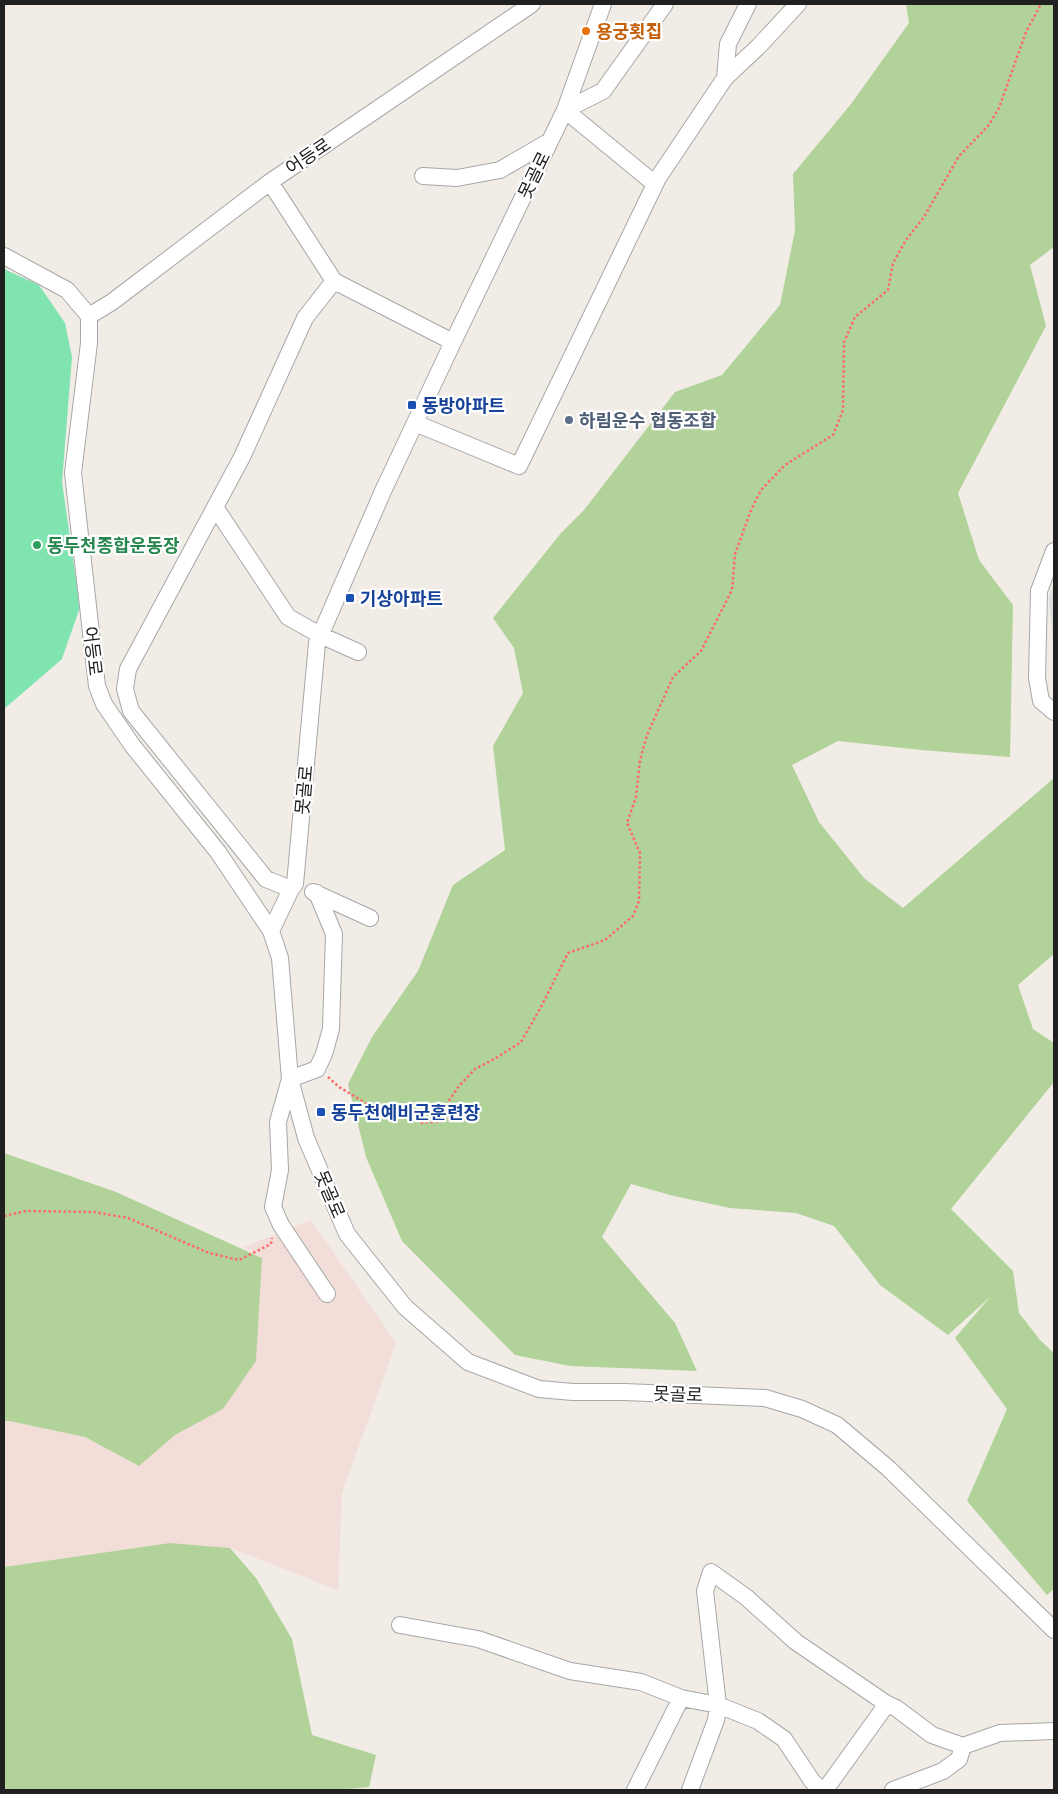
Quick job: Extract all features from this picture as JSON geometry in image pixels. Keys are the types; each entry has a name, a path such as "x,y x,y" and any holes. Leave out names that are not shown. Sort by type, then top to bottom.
{"street":[{"name":"어등로","path":"271,931 218,852 132,745 104,704 97,686 73,473 89,343 89,316 112,302 270,182 532,4"},
{"name":"못골로","path":"603,4 565,110 415,422 317,644 293,886 271,931 280,958 290,1079 306,1138 347,1234 405,1308 468,1362 539,1389 573,1392 625,1392 765,1398 811,1413 837,1425 888,1468 1054,1630"},
{"path":"655,184 565,110 603,91 665,4"},
{"path":"724,78 728,44 748,4"},
{"path":"415,422 519,466 655,184 724,78 759,46 798,4"},
{"path":"423,176 457,178 500,170 550,142"},
{"path":"270,182 334,281 453,342"},
{"path":"4,256 67,290 89,316"},
{"path":"334,281 305,318 242,457 128,669 125,689 131,711 266,879 317,893 370,918"},
{"path":"215,507 288,617 320,636 358,652"},
{"path":"1054,551 1039,591 1037,678 1041,701 1054,712"},
{"path":"317,893 334,934 331,1029 324,1054 317,1069 290,1079 278,1122 280,1170 273,1207 281,1225 327,1294"},
{"path":"690,1790 716,1720 718,1705 705,1591 711,1572 746,1597 796,1642 932,1734 963,1746 1000,1733 1054,1731"},
{"path":"400,1625 478,1640 570,1672 641,1682 681,1698 718,1705 758,1721 784,1739 812,1781 821,1790"},
{"path":"635,1790 681,1698"},
{"path":"826,1790 887,1704"},
{"path":"893,1790 943,1771 959,1759 963,1746"}],"path":[{"path":"317,1069 340,1087 374,1108 402,1106 420,1123 445,1121 448,1102 475,1068 496,1058 521,1042 568,953 605,940 633,916 639,901 640,853 627,823 636,797 640,760 647,735 661,702 673,677 701,651 732,590 735,554 751,510 762,490 785,465 832,435 843,410 844,342 855,317 888,290 893,263 906,240 924,217 959,156 988,126 999,108 1026,32 1041,4"},
{"path":"4,1216 26,1211 94,1212 128,1218 210,1253 239,1260 271,1244 277,1215"}],"shaded area":[{"path":"1054,583 1054,657 1049,598"},
{"path":"311,1220 396,1343 342,1493 338,1590 230,1548 170,1543 4,1567 4,1421 85,1437 139,1466 175,1435 223,1409 262,1258 243,1247"}],"green space":[{"path":"906,4 1054,4 1054,247 1030,265 1046,326 958,493 979,560 1013,605 1010,757 838,741 792,765 819,822 864,878 903,908 1054,778 1054,954 1018,985 1033,1029 1054,1043 1054,1082 951,1209 1013,1271 1019,1313 1040,1340 1054,1353 1054,1589 1047,1595 967,1501 1007,1409 955,1338 990,1297 948,1335 880,1285 834,1226 796,1213 730,1208 674,1196 631,1184 602,1237 675,1323 697,1371 570,1366 515,1355 402,1241 366,1157 348,1084 372,1037 418,971 453,885 505,850 493,746 523,693 514,648 493,618 561,533 584,510 675,392 722,375 780,305 795,230 793,174 851,104 909,23"},
{"name":"동두천종합운동장","path":"4,269 39,285 65,323 72,357 62,482 80,607 62,659 4,709"},
{"path":"4,1153 116,1192 262,1258 256,1361 223,1409 175,1435 139,1466 85,1437 4,1421"},
{"path":"170,1543 230,1548 256,1578 292,1639 312,1735 376,1755 369,1787 337,1790 4,1790 4,1567"}],"place":[{"name":"용궁횟집","path":"586,31"},
{"name":"동방아파트","path":"412,405"},
{"name":"하림운수 협동조합","path":"569,420"},
{"name":"동두천종합운동장","path":"37,545"},
{"name":"기상아파트","path":"350,598"},
{"name":"동두천예비군훈련장","path":"321,1112"}]}
